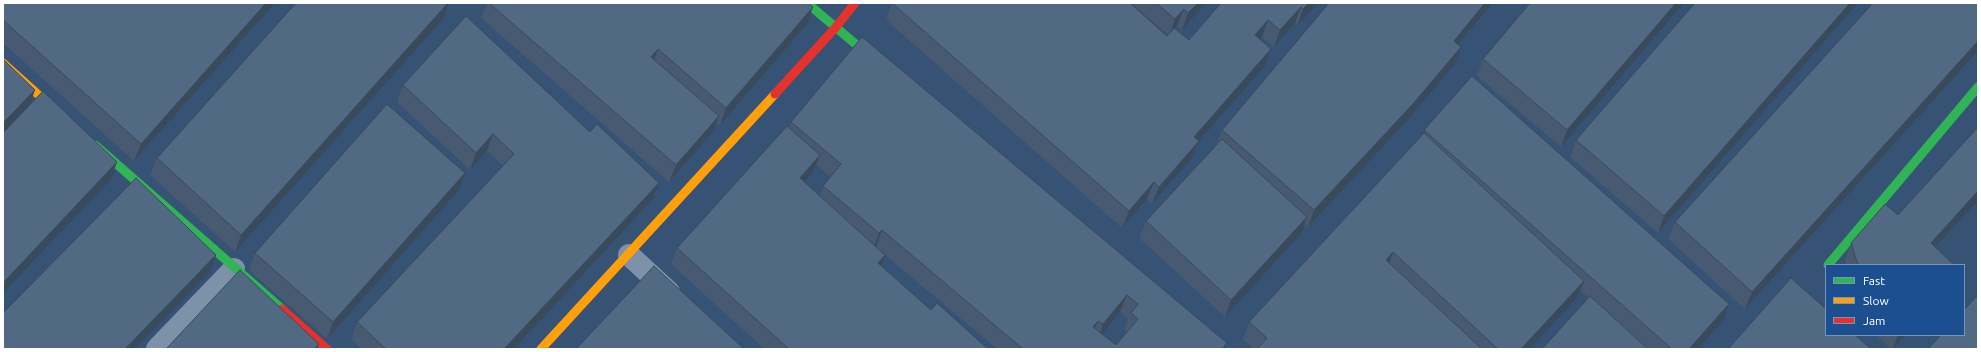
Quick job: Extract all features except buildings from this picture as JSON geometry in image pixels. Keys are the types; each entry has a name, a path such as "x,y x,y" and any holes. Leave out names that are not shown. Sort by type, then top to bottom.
{"street":[{"path":"807,3 884,68"},
{"path":"541,349 629,255 836,27 855,3"},
{"path":"3,63 68,121"},
{"path":"1829,264 1978,87"},
{"path":"86,137 234,269 327,349"},
{"path":"629,255 686,307"},
{"path":"157,349 234,269"}],"traffic: fast":[{"path":"807,3 878,63"},
{"path":"1829,264 1978,87"},
{"path":"95,145 282,309"}],"traffic: slow":[{"path":"3,63 62,116"},
{"path":"541,349 775,94"}],"traffic: jam":[{"path":"775,94 836,27 855,3"},
{"path":"282,309 327,349"}]}
